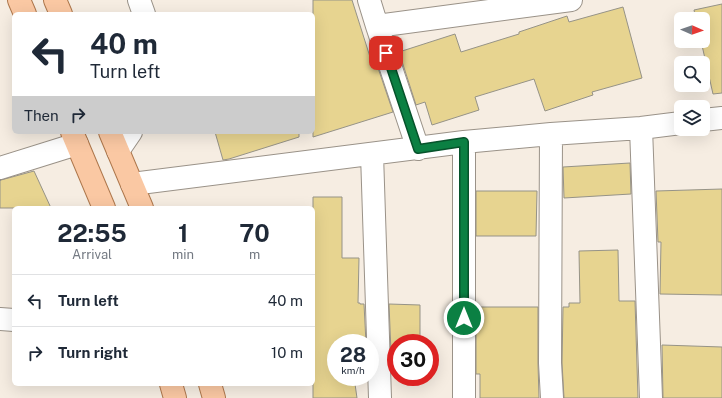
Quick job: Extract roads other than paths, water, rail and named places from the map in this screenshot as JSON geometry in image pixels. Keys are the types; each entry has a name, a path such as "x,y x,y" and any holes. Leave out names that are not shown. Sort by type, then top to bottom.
{"main road":[{"path":"19,0 24,12"},
{"path":"55,0 60,12"},
{"path":"75,138 103,206"},
{"path":"114,142 141,206"},
{"path":"172,386 175,398"},
{"path":"211,386 214,398"}],"street":[{"path":"139,0 143,12"},
{"path":"369,0 418,149"},
{"path":"377,26 571,0"},
{"path":"710,119 722,118"},
{"path":"132,184 464,142 641,128 674,124"},
{"path":"641,128 651,398"},
{"path":"114,142 128,134"},
{"path":"552,134 550,363 552,398"},
{"path":"0,168 75,138"},
{"path":"464,142 464,398"},
{"path":"372,154 380,398"},
{"path":"0,319 12,320"}]}
